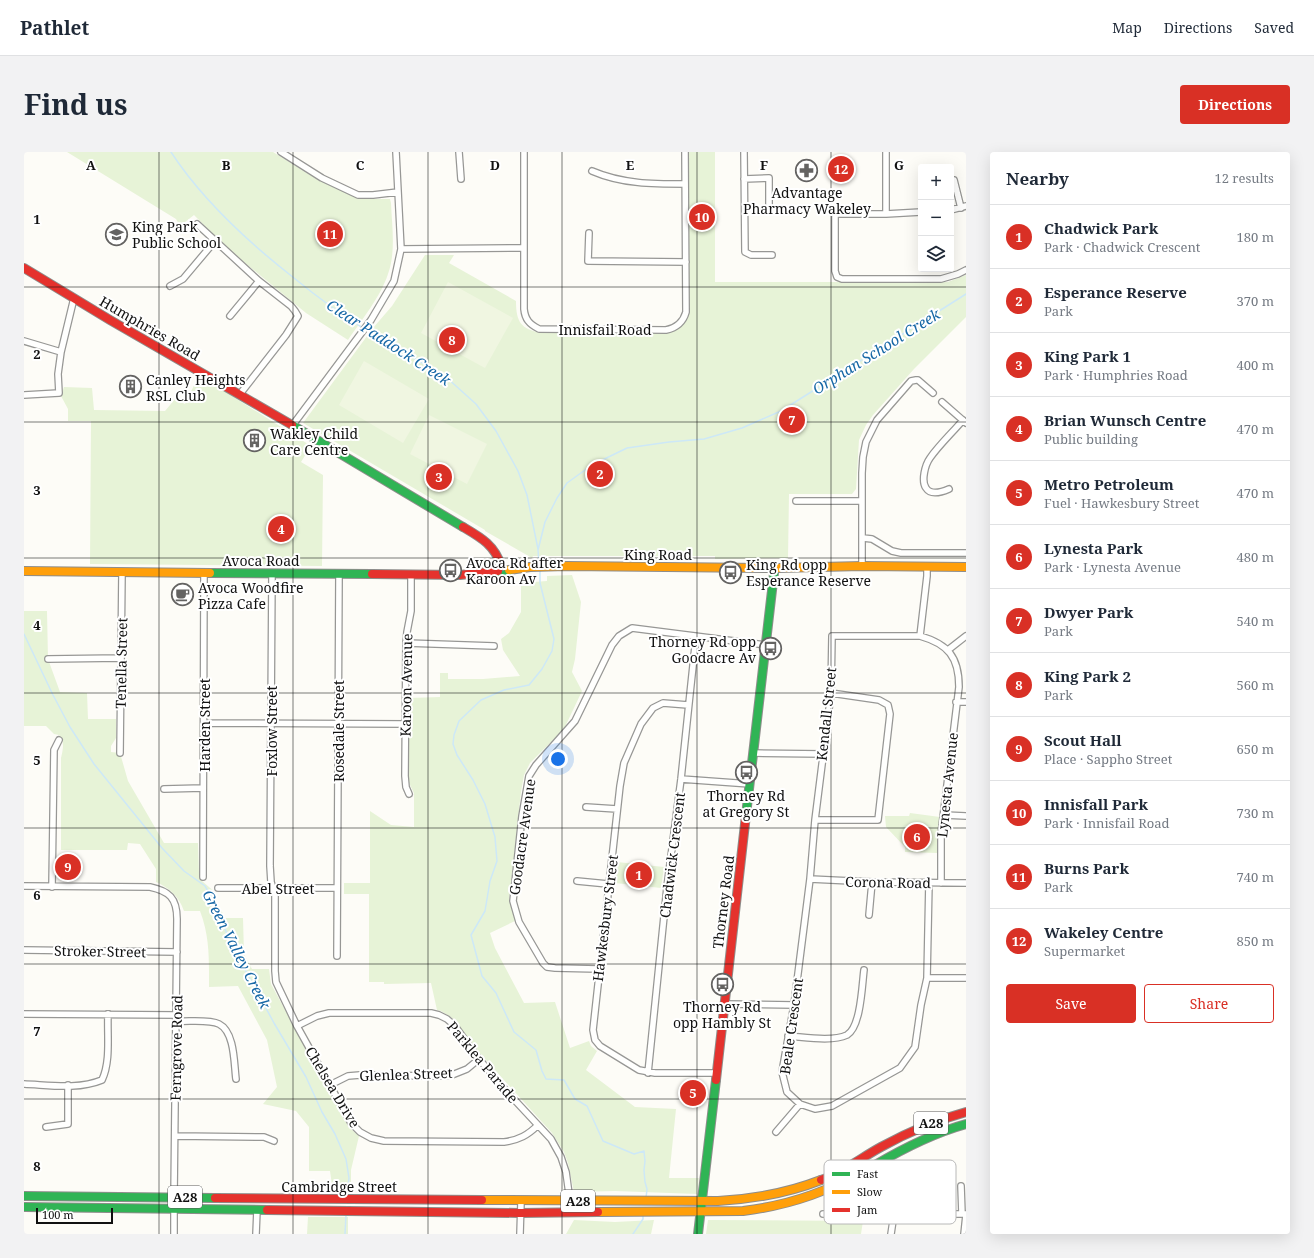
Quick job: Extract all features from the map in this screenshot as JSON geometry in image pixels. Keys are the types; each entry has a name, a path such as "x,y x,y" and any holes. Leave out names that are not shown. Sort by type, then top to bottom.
{"main road":[{"name":"Humphries Road","path":"24,268 110,320 240,394 482,539 493,547 499,557 503,569"},
{"name":"King Road","path":"546,567 774,570 862,566 966,566"},
{"name":"Avoca Road","path":"24,571 460,575 503,569 546,567"},
{"name":"Thorney Road","path":"698,1234 774,570"},
{"name":"A28","path":"859,1160 914,1130 939,1120 966,1112"},
{"name":"A28","path":"885,1160 939,1132 966,1124"},
{"name":"A28","path":"702,1202 754,1199 782,1193 805,1186 824,1178"},
{"name":"A28","path":"701,1213 743,1212 775,1207 804,1199 824,1190"},
{"name":"Cambridge Street","path":"24,1196 520,1202 702,1202"},
{"name":"Cambridge Street","path":"24,1207 520,1213 701,1213"}],"street":[{"path":"281,152 322,178 358,195 398,192"},
{"path":"292,426 372,320 394,281 401,249 396,152"},
{"path":"458,152 461,179"},
{"name":"Innisfail Road","path":"524,152 525,316 528,322 539,329 666,330 673,328 682,321 686,312 685,152"},
{"path":"744,152 744,252 751,255 772,255"},
{"path":"886,152 886,214"},
{"path":"592,172 603,176 640,183 685,184"},
{"path":"744,179 769,178 769,210"},
{"path":"954,180 963,207"},
{"path":"918,212 835,214 835,270 837,277 842,279 941,279 966,270"},
{"path":"197,224 259,281 291,306 298,316 286,335 240,394"},
{"path":"589,233 588,261 686,262"},
{"path":"170,286 183,279 215,241"},
{"path":"401,249 524,248"},
{"path":"230,316 259,281"},
{"path":"24,395 59,394 58,374 61,352 74,298"},
{"path":"24,341 61,352"},
{"path":"862,566 863,457 867,437 877,420 914,380 918,380 933,393"},
{"path":"942,402 965,422 930,459 926,468 924,485 930,492 938,493 949,489"},
{"path":"796,501 862,500"},
{"path":"862,538 872,539 892,551 901,553 966,553"},
{"path":"928,567 920,636 932,640 948,650 966,636"},
{"name":"Tenella Street","path":"120,753 122,572"},
{"name":"Harden Street","path":"203,877 204,573"},
{"name":"Foxlow Street","path":"272,573 270,866 273,888"},
{"name":"Rosedale Street","path":"337,956 339,574"},
{"name":"Karoon Avenue","path":"408,794 405,776 406,643 411,611 411,575"},
{"name":"Goodacre Avenue","path":"598,969 547,967 543,963 517,917 513,901 522,816 529,776 536,765 574,721 612,645 619,636 632,628 766,645"},
{"name":"Kendall Street","path":"810,879 815,820 831,694 832,636 920,636"},
{"name":"Chadwick Crescent","path":"648,1073 667,887 681,779 696,637"},
{"path":"406,643 494,646"},
{"name":"Lynesta Avenue","path":"941,883 941,834 959,687 959,675 956,663 948,650"},
{"path":"48,659 121,658"},
{"path":"815,820 878,820 890,714 888,705 879,700 831,694"},
{"path":"956,702 966,702"},
{"name":"Hawkesbury Street","path":"688,705 663,703 653,708 641,724 624,763 617,809 592,1026 595,1040 602,1048 639,1070 648,1073 717,1073"},
{"path":"204,723 405,724"},
{"path":"24,886 52,887 54,750 59,740"},
{"path":"754,753 823,754"},
{"path":"681,779 750,784"},
{"path":"164,789 203,788"},
{"path":"586,807 617,809"},
{"path":"944,815 966,816"},
{"name":"Corona Road","path":"810,879 872,882 966,883"},
{"name":"Beale Crescent","path":"800,1104 787,1092 783,1082 782,1072 794,1005 810,879"},
{"path":"577,881 608,884"},
{"path":"869,915 872,882"},
{"path":"776,1132 800,1104 815,1109 832,1106 900,1068 915,1047 921,1005 928,978 929,882"},
{"name":"Ferngrove Road","path":"52,887 150,887 167,892 173,899 177,913 174,1197"},
{"name":"Abel Street","path":"218,888 337,888"},
{"name":"Chelsea Drive","path":"273,888 275,895 274,971 276,982 298,1026 351,1123 360,1132 371,1138 384,1141 504,1142 515,1141 528,1135 538,1125"},
{"name":"Stroker Street","path":"24,950 176,952"},
{"path":"788,1036 824,1038 840,1037 848,1034 855,1024 860,1006 864,970"},
{"path":"928,978 966,978"},
{"path":"725,1004 794,1005"},
{"name":"Parklea Parade","path":"298,1026 317,1016 329,1013 431,1013 447,1019 455,1026 509,1094 551,1138 566,1172 570,1201"},
{"path":"24,1014 176,1015"},
{"path":"24,1084 93,1084 102,1080 107,1064 108,1014"},
{"path":"176,1022 207,1022 218,1024 225,1028 229,1034 232,1044 236,1079"},
{"name":"Glenlea Street","path":"330,1085 348,1076 437,1076 452,1074 467,1069 480,1059"},
{"path":"46,1127 68,1124 68,1085"},
{"path":"175,1136 264,1137 274,1141"},
{"path":"961,1186 964,1234"},
{"path":"570,1201 582,1213"},
{"path":"520,1202 520,1234"},
{"path":"174,1209 174,1234"},
{"path":"256,1234 257,1210"},
{"path":"891,1234 892,1224"}],"green space":[{"path":"67,152 273,152 310,175 355,196 368,199 390,199 393,248 390,266 385,282 381,291 348,340 306,313 239,258 194,215 180,226 176,219"},
{"path":"689,152 715,152 715,282 948,282 966,275 966,317 914,369 866,425 859,440 856,489 852,494 789,494 788,558 715,559 715,556 533,556 532,558 303,423 373,328 392,306 425,255 454,255 449,263 516,301 517,314 524,327 541,333 669,332 679,327 684,322 689,311"},
{"path":"448,282 513,318 485,368 421,333"},
{"path":"364,361 429,399 403,443 339,405"},
{"path":"199,375 311,446 301,462 323,475 322,566 90,564 91,421 68,421 68,409 61,396 64,387 92,388 94,410 165,411 175,399 185,404"},
{"path":"429,415 487,444 467,484 410,454"},
{"path":"572,575 581,602 575,659 572,672 582,691 564,729 530,763 524,775 509,899 515,921 490,933 495,948 524,1003 555,1002 570,1048 589,1041 591,1046 597,1051 586,1070 635,1107 676,1109 669,1178 699,1178 697,1194 615,1191 574,1192 568,1163 564,1152 552,1133 475,1048 454,1019 437,1010 431,983 384,984 384,982 369,982 369,894 344,894 344,883 370,883 370,811 391,825 414,827 414,793 409,783 409,698 440,697 440,673 448,673 448,679 483,679 520,676 503,650 501,639 509,633 521,612 521,583 547,581 547,576"},
{"path":"24,611 47,611 48,659 60,692 87,693 88,719 116,719 116,738 111,746 111,752 120,753 128,781 164,843 198,843 199,873 202,881 216,893 217,902 225,918 243,918 244,954 252,969 269,969 271,984 343,1117 351,1129 359,1136 351,1170 351,1193 333,1192 330,1171 309,1171 309,1127 296,1111 263,1104 277,1087 267,1040 238,986 209,987 209,958 206,930 200,911 184,911 173,893 156,882 156,869 140,844 128,843 127,850 61,850 61,758 63,743 59,735 54,734 46,726 24,726"},
{"path":"910,813 940,817 937,853 905,852 905,847 886,827 885,816 909,816"},
{"path":"617,862 664,867 661,888 615,883"},
{"path":"308,1217 348,1217 348,1234 307,1234"},
{"path":"574,1220 615,1222 654,1220 651,1234 566,1234"},
{"path":"708,1220 824,1221 824,1224 863,1224 861,1234 706,1234"}],"waterway":[{"name":"Clear Paddock Creek","path":"171,152 197,187 243,235 311,291 363,328"},
{"name":"Orphan School Creek","path":"539,564 538,550 545,522 557,498 567,483 592,465 627,448 704,439 742,428 781,411 966,294"},
{"name":"Clear Paddock Creek","path":"366,330 446,377 476,404 496,431 518,471 527,495 538,549"},
{"name":"Orphan School Creek","path":"540,570 540,583 554,639 552,651 542,669 529,685 504,690 481,700 459,721 454,735 453,744 457,755 473,780 485,804 495,837 497,861 490,881 485,911 471,935 482,976 496,993 514,1032 536,1050 546,1079 564,1080 575,1099 587,1106 603,1141 634,1154 644,1151 644,1170 647,1189 646,1198"},
{"name":"Green Valley Creek","path":"24,634 70,727 94,764 162,848 184,871 205,886 216,905 230,942 274,1023 306,1077 322,1112 335,1134 346,1159 349,1178 347,1195"},
{"name":"Green Valley Creek","path":"345,1234 346,1215"},
{"name":"Orphan School Creek","path":"633,1234 643,1219 643,1215"}],"traffic: fast":[{"path":"292,425 463,527"},
{"path":"498,571 500,575 503,576 508,573 509,570"},
{"path":"210,573 372,574"},
{"path":"746,815 774,573"},
{"path":"698,1234 716,1080"},
{"path":"884,1160 919,1142 966,1124"},
{"path":"24,1196 215,1198"},
{"path":"24,1207 267,1210"}],"traffic: slow":[{"path":"509,570 530,567 567,566 769,568"},
{"path":"778,568 862,566 966,567"},
{"path":"24,571 210,573"},
{"path":"482,1200 718,1201 771,1195 809,1185 821,1180"},
{"path":"598,1212 743,1211 778,1205 824,1190"}],"traffic: jam":[{"path":"24,268 110,320 292,425"},
{"path":"463,527 481,538 491,547 495,552 501,566"},
{"path":"372,574 460,575 498,571"},
{"path":"716,1080 746,815"},
{"path":"860,1160 912,1131 966,1112"},
{"path":"215,1198 482,1200"},
{"path":"267,1210 520,1213 598,1212"}],"place":[{"name":"Wakeley Centre","path":"841,169"},
{"name":"Advantage Pharmacy Wakeley","path":"807,170"},
{"name":"Innisfall Park","path":"702,217"},
{"name":"King Park Public School","path":"117,234"},
{"name":"Burns Park","path":"330,234"},
{"name":"King Park 2","path":"452,340"},
{"name":"Canley Heights RSL Club","path":"130,387"},
{"name":"Dwyer Park","path":"792,420"},
{"name":"Wakley Child Care Centre","path":"255,441"},
{"name":"Esperance Reserve","path":"600,474"},
{"name":"King Park 1","path":"439,477"},
{"name":"Brian Wunsch Centre","path":"281,529"},
{"name":"Avoca Rd after Karoon Av","path":"450,570"},
{"name":"King Rd opp Esperance Reserve","path":"731,572"},
{"name":"Avoca Woodfire Pizza Cafe","path":"182,595"},
{"name":"Thorney Rd opp Goodacre Av","path":"771,649"},
{"name":"Thorney Rd at Gregory St","path":"746,773"},
{"name":"Lynesta Park","path":"917,837"},
{"name":"Scout Hall","path":"68,867"},
{"name":"Chadwick Park","path":"639,875"},
{"name":"Thorney Rd opp Hambly St","path":"722,984"},
{"name":"Metro Petroleum","path":"693,1093"}]}
